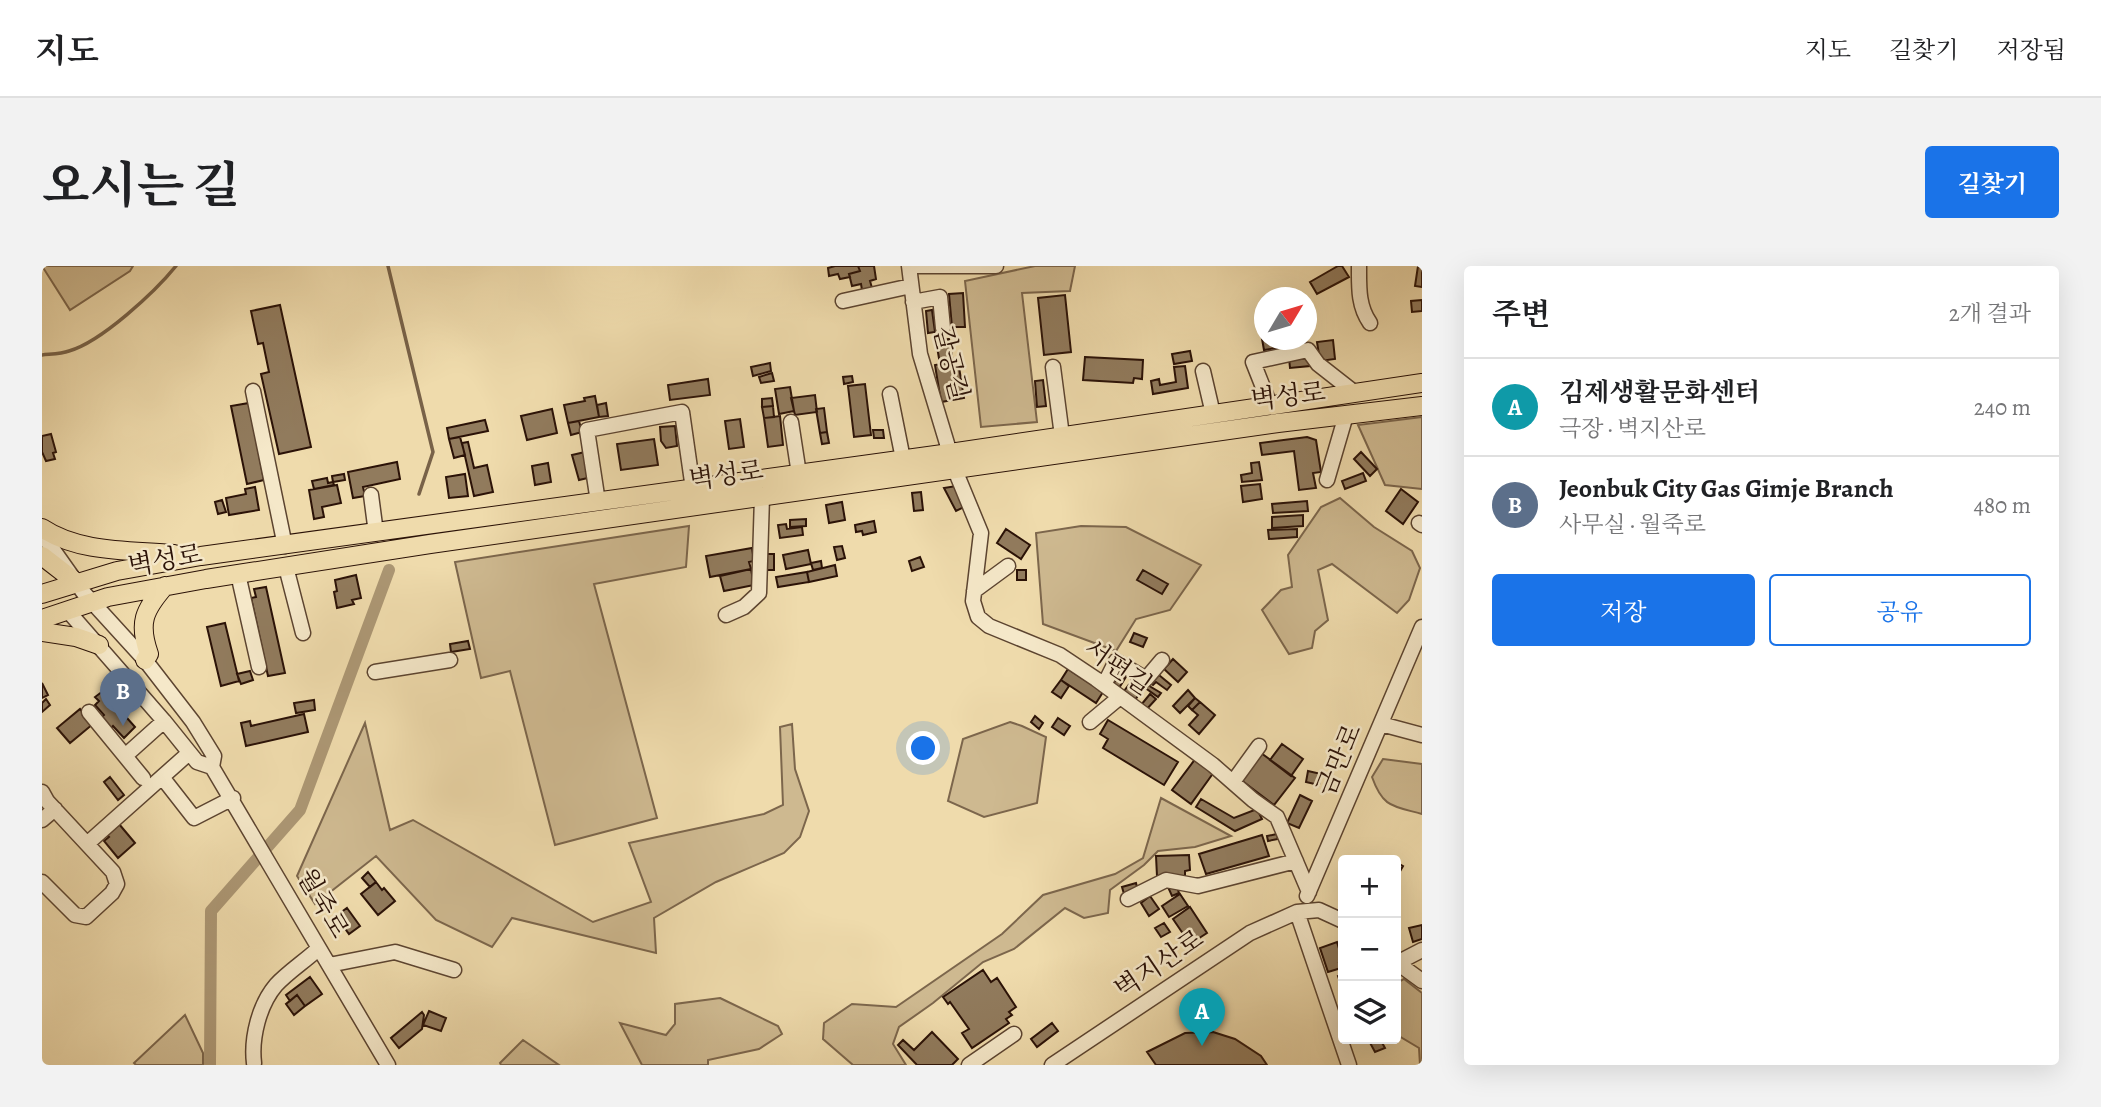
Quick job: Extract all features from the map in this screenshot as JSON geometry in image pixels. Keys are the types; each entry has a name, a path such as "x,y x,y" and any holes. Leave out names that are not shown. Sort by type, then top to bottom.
{"main road":[{"name":"벽성로","path":"42,619 93,602 165,586 430,544 762,497 953,461 1062,436 1422,383"},
{"name":"벽성로","path":"44,590 117,570 201,556 903,459 953,461 1422,406"},
{"path":"42,528 73,543 201,556"},
{"name":"월죽로","path":"42,556 77,583"},
{"path":"145,660 149,654 143,637 145,614 152,600 165,586"},
{"name":"월죽로","path":"44,590 68,611"},
{"path":"42,632 76,637 99,645"}],"street":[{"path":"911,266 996,266"},
{"name":"갈공길","path":"911,266 920,354 953,461"},
{"path":"1359,266 1359,292 1364,313 1370,323"},
{"path":"843,301 911,286"},
{"path":"913,302 940,298 943,328"},
{"path":"1270,405 1253,362 1308,350 1318,364 1355,393"},
{"path":"1053,368 1062,436"},
{"path":"1203,371 1213,414"},
{"path":"253,391 285,546"},
{"path":"890,394 903,459"},
{"path":"598,502 587,430 682,412 693,488"},
{"path":"1327,480 1346,415"},
{"path":"791,422 799,474"},
{"name":"서편길","path":"953,461 981,533 973,601 978,617 989,626 1060,655 1104,685 1278,817 1310,892"},
{"path":"371,495 376,533"},
{"path":"726,615 744,607 760,593 762,497"},
{"path":"42,534 77,583"},
{"path":"974,591 1008,566"},
{"path":"286,567 303,633"},
{"path":"238,574 259,667"},
{"name":"월죽로","path":"77,583 145,660 193,722 214,756 212,767"},
{"name":"월죽로","path":"68,611 197,762 212,767 233,797 318,949 388,1065"},
{"name":"금만로","path":"1297,912 1310,892 1422,626"},
{"path":"375,673 450,660"},
{"path":"1104,685 1116,662 1146,679 1162,660"},
{"path":"1090,722 1120,697"},
{"path":"89,712 143,778"},
{"path":"125,756 164,721"},
{"path":"1381,724 1422,734"},
{"path":"1233,782 1259,747"},
{"path":"88,843 189,753"},
{"path":"162,777 194,818 233,797"},
{"path":"42,792 113,872 117,884 112,893 86,917 75,915 42,882"},
{"path":"42,820 55,809"},
{"path":"1128,899 1166,880 1198,886 1296,861"},
{"path":"1338,919 1319,910 1297,912 1349,1065"},
{"name":"벽지산로","path":"1052,1065 1250,933 1297,912"},
{"path":"254,1063 252,1043 263,1008 275,986 318,949"},
{"path":"1401,960 1422,950"},
{"path":"329,965 396,952 454,970"},
{"path":"1401,966 1422,981"},
{"path":"969,1065 1014,1034"}],"shaded area":[{"path":"42,266 133,266 130,271 70,310"},
{"path":"1035,266 1075,266 1070,291 1022,293 1037,422 981,427 965,281"},
{"path":"1422,417 1422,489 1385,485 1358,425"},
{"path":"1340,498 1374,527 1412,551 1420,568 1409,600 1397,613 1332,564 1318,570 1328,620 1315,631 1312,648 1289,654 1262,610 1281,590 1292,587 1288,555 1321,507"},
{"path":"689,526 686,567 594,584 657,818 555,845 510,671 481,678 455,562"},
{"path":"1081,526 1126,527 1201,565 1170,610 1136,619 1116,651 1043,624 1036,533"},
{"path":"1010,722 1046,737 1037,803 984,817 948,801 963,739"},
{"path":"365,723 390,830 413,820 593,922 651,902 629,843 764,814 783,805 780,727 792,724 795,769 809,811 800,837 784,853 716,882 654,918 656,953 512,918 492,947 436,920 376,856 315,904 297,876"},
{"path":"1383,759 1422,764 1422,814 1396,807 1380,795 1372,777"},
{"path":"1161,798 1231,836 1195,847 1158,851 1110,890 1108,913 1084,918 1065,908 1014,949 983,962 899,1027 893,1044 906,1065 853,1065 823,1039 824,1023 852,1004 896,1007 1002,934 1043,895 1115,874 1143,858"},
{"path":"1404,979 1422,993 1422,1065 1419,1048 1401,1037 1401,980"},
{"path":"720,998 778,1026 782,1034 759,1049 708,1060 708,1065 642,1065 620,1023 666,1035 675,1024 675,1004"},
{"path":"185,1015 203,1053 203,1065 134,1063"},
{"path":"523,1040 559,1065 501,1065"}],"building":[{"path":"858,266 860,271 840,279 838,274 829,276 828,268"},
{"path":"858,266 874,266 876,279 870,281 872,288 862,290 861,284 852,286 849,274 860,271"},
{"path":"1338,266 1342,266 1349,277 1317,294 1317,287 1313,287 1310,282"},
{"path":"1418,266 1422,266 1422,287 1415,286"},
{"path":"963,293 965,327 952,327 949,294"},
{"path":"1065,295 1071,352 1044,355 1038,298"},
{"path":"1422,300 1422,311 1412,312 1411,301"},
{"path":"280,305 311,447 279,454 261,374 269,372 263,343 258,344 251,311"},
{"path":"932,310 935,332 928,333 926,311"},
{"path":"949,339 953,362 940,364 936,341"},
{"path":"1333,340 1335,359 1320,361 1317,342"},
{"path":"1190,351 1192,361 1174,364 1172,354"},
{"path":"1309,355 1310,366 1290,368 1289,358"},
{"path":"1085,357 1143,360 1142,379 1134,378 1133,383 1083,380"},
{"path":"953,362 954,367 959,367 964,398 941,402 935,365"},
{"path":"770,363 771,371 753,376 751,367"},
{"path":"1185,366 1188,388 1153,394 1151,381 1159,379 1160,385 1176,382 1174,367"},
{"path":"772,373 774,381 761,383 759,377"},
{"path":"852,376 853,382 844,384 843,377"},
{"path":"708,379 710,395 670,400 668,385"},
{"path":"1043,380 1046,406 1037,407 1035,381"},
{"path":"865,384 871,435 854,437 848,386"},
{"path":"790,387 794,411 779,414 775,389"},
{"path":"815,395 817,412 795,415 791,398"},
{"path":"595,396 599,417 568,423 564,405"},
{"path":"772,398 773,406 762,407 762,399"},
{"path":"249,403 264,480 247,484 231,406"},
{"path":"606,403 608,416 599,417 597,405"},
{"path":"773,406 774,417 764,418 762,407"},
{"path":"824,408 827,432 820,433 816,409"},
{"path":"552,409 557,433 527,440 521,416"},
{"path":"780,416 783,445 768,447 764,418"},
{"path":"740,419 744,447 729,449 725,421"},
{"path":"485,420 488,431 449,439 447,428"},
{"path":"579,421 582,432 571,435 568,423"},
{"path":"675,426 677,446 666,448 661,441 660,427"},
{"path":"873,430 883,430 884,438 874,438"},
{"path":"827,432 829,443 822,444 820,433"},
{"path":"51,434 55,459 46,461 42,452 42,436"},
{"path":"460,437 465,455 454,458 449,439"},
{"path":"1307,437 1316,440 1321,472 1313,473 1316,488 1299,490 1294,451 1262,455 1260,443"},
{"path":"654,439 658,465 621,470 617,444"},
{"path":"468,442 474,468 487,465 493,492 474,496 462,443"},
{"path":"585,452 592,477 579,480 572,455"},
{"path":"1361,452 1377,469 1370,476 1354,459"},
{"path":"397,462 400,479 363,487 365,496 353,498 348,472"},
{"path":"1259,462 1262,480 1242,482 1241,475 1252,473 1251,463"},
{"path":"548,463 551,482 535,485 532,466"},
{"path":"1363,473 1366,481 1345,489 1342,481"},
{"path":"344,474 345,480 333,482 332,476"},
{"path":"465,474 468,496 449,498 446,477"},
{"path":"327,478 328,483 333,482 334,485 314,489 312,481"},
{"path":"1260,484 1262,499 1243,502 1241,486"},
{"path":"337,485 341,503 322,507 324,517 314,519 309,490"},
{"path":"956,486 966,506 956,511 944,488"},
{"path":"255,487 259,510 229,515 226,498 246,494 245,489"},
{"path":"1401,489 1418,502 1403,524 1386,511"},
{"path":"921,492 923,510 914,511 912,493"},
{"path":"222,500 226,512 218,514 215,502"},
{"path":"1307,501 1308,511 1273,513 1272,504"},
{"path":"842,502 845,520 829,523 826,505"},
{"path":"1303,515 1303,526 1272,528 1272,517"},
{"path":"806,519 806,526 790,527 790,520"},
{"path":"874,521 876,532 863,535 862,531 856,532 855,525"},
{"path":"786,524 787,529 802,527 803,535 780,538 778,525"},
{"path":"1006,529 1030,545 1021,559 997,543"},
{"path":"1297,529 1297,537 1269,539 1268,530"},
{"path":"842,546 845,558 837,560 834,547"},
{"path":"752,548 754,561 749,562 751,569 710,577 706,556"},
{"path":"808,550 811,564 786,569 783,555"},
{"path":"766,554 774,554 774,570 767,570"},
{"path":"920,557 924,567 912,571 909,561"},
{"path":"821,561 822,568 813,570 811,563"},
{"path":"835,565 837,576 809,582 807,572"},
{"path":"751,569 754,585 724,591 720,576"},
{"path":"1017,570 1026,570 1026,580 1017,580"},
{"path":"1143,570 1168,584 1162,594 1137,580"},
{"path":"807,572 809,582 778,587 776,577"},
{"path":"356,575 361,598 352,600 354,604 337,608 335,580"},
{"path":"266,587 285,673 268,676 251,598 256,597 254,589"},
{"path":"225,623 239,681 221,686 207,627"},
{"path":"1134,633 1147,638 1143,647 1130,642"},
{"path":"468,641 470,649 451,652 450,644"},
{"path":"1173,659 1187,672 1178,682 1164,669"},
{"path":"1068,669 1103,692 1096,703 1061,680"},
{"path":"250,671 253,680 241,684 237,674"},
{"path":"1122,672 1127,675 1119,688 1113,684"},
{"path":"1154,675 1159,675 1171,685 1167,690 1156,682 1153,685 1149,682"},
{"path":"1061,680 1069,686 1061,698 1052,692"},
{"path":"1131,682 1142,690 1135,700 1124,691"},
{"path":"42,683 48,695 42,698"},
{"path":"1146,684 1161,693 1158,697 1144,687"},
{"path":"1188,690 1195,698 1180,713 1173,706"},
{"path":"103,691 135,727 124,738 113,726 108,731 99,720 104,715 95,705 99,701 95,697"},
{"path":"1150,694 1156,699 1146,710 1141,705"},
{"path":"1195,698 1200,702 1192,710 1188,706"},
{"path":"46,699 50,705 42,712 42,703"},
{"path":"314,700 315,710 296,713 294,703"},
{"path":"1200,702 1215,715 1199,734 1189,725 1198,715 1192,710"},
{"path":"80,709 93,724 70,743 57,728"},
{"path":"304,714 308,732 246,746 241,723 250,721 251,726"},
{"path":"1035,716 1043,723 1039,729 1031,722"},
{"path":"1058,718 1070,726 1064,735 1052,727"},
{"path":"1108,720 1178,762 1164,785 1103,748 1108,739 1100,734"},
{"path":"1282,744 1303,759 1291,776 1270,760"},
{"path":"1261,753 1295,778 1274,805 1241,780"},
{"path":"1196,758 1214,772 1191,804 1172,790"},
{"path":"1308,771 1321,774 1319,785 1306,782"},
{"path":"110,777 124,795 118,800 104,782"},
{"path":"1300,795 1312,801 1299,828 1287,823"},
{"path":"1201,799 1234,818 1257,809 1262,819 1235,831 1196,807"},
{"path":"119,824 135,843 118,858 104,841 109,837 106,834"},
{"path":"1277,834 1278,839 1268,841 1267,836"},
{"path":"1262,835 1269,856 1206,874 1199,854"},
{"path":"1189,855 1190,870 1185,871 1185,876 1157,876 1156,856"},
{"path":"368,872 376,882 370,887 362,878"},
{"path":"376,882 395,901 378,915 361,894"},
{"path":"1136,883 1138,891 1124,894 1122,887"},
{"path":"1176,884 1179,893 1172,896 1168,887"},
{"path":"1180,894 1188,906 1169,917 1162,906"},
{"path":"1150,896 1159,909 1149,916 1141,903"},
{"path":"1190,907 1207,933 1190,944 1173,919"},
{"path":"347,908 360,926 349,934 336,916"},
{"path":"1164,923 1170,932 1161,937 1155,928"},
{"path":"1422,925 1422,939 1413,942 1409,928"},
{"path":"1337,942 1338,969 1328,972 1320,948"},
{"path":"983,970 991,982 997,978 1016,1007 1009,1012 1012,1015 1006,1019 1009,1023 972,1048 962,1033 969,1029 950,1002 948,1004 943,997"},
{"path":"310,977 322,994 305,1006 297,995 290,1001 286,995"},
{"path":"297,995 305,1006 294,1015 286,1004"},
{"path":"429,1011 446,1018 441,1031 423,1025"},
{"path":"422,1012 422,1029 399,1048 391,1038"},
{"path":"1052,1023 1058,1031 1037,1047 1031,1039"},
{"path":"932,1032 958,1059 952,1065 917,1065 898,1045 903,1040 914,1050"},
{"path":"1213,1032 1235,1039 1261,1056 1267,1065 1156,1065 1147,1052 1185,1033"},
{"path":"1371,1044 1383,1044 1385,1048 1375,1052"}],"waterway":[{"path":"42,355 66,352 96,338 141,302 176,266"},
{"path":"388,266 433,452 419,494"},
{"path":"210,1065 211,911 300,810 389,570"}],"place":[{"name":"Jeonbuk City Gas Gimje Branch","path":"123,726"},
{"name":"김제생활문화센터","path":"1202,1046"}]}
